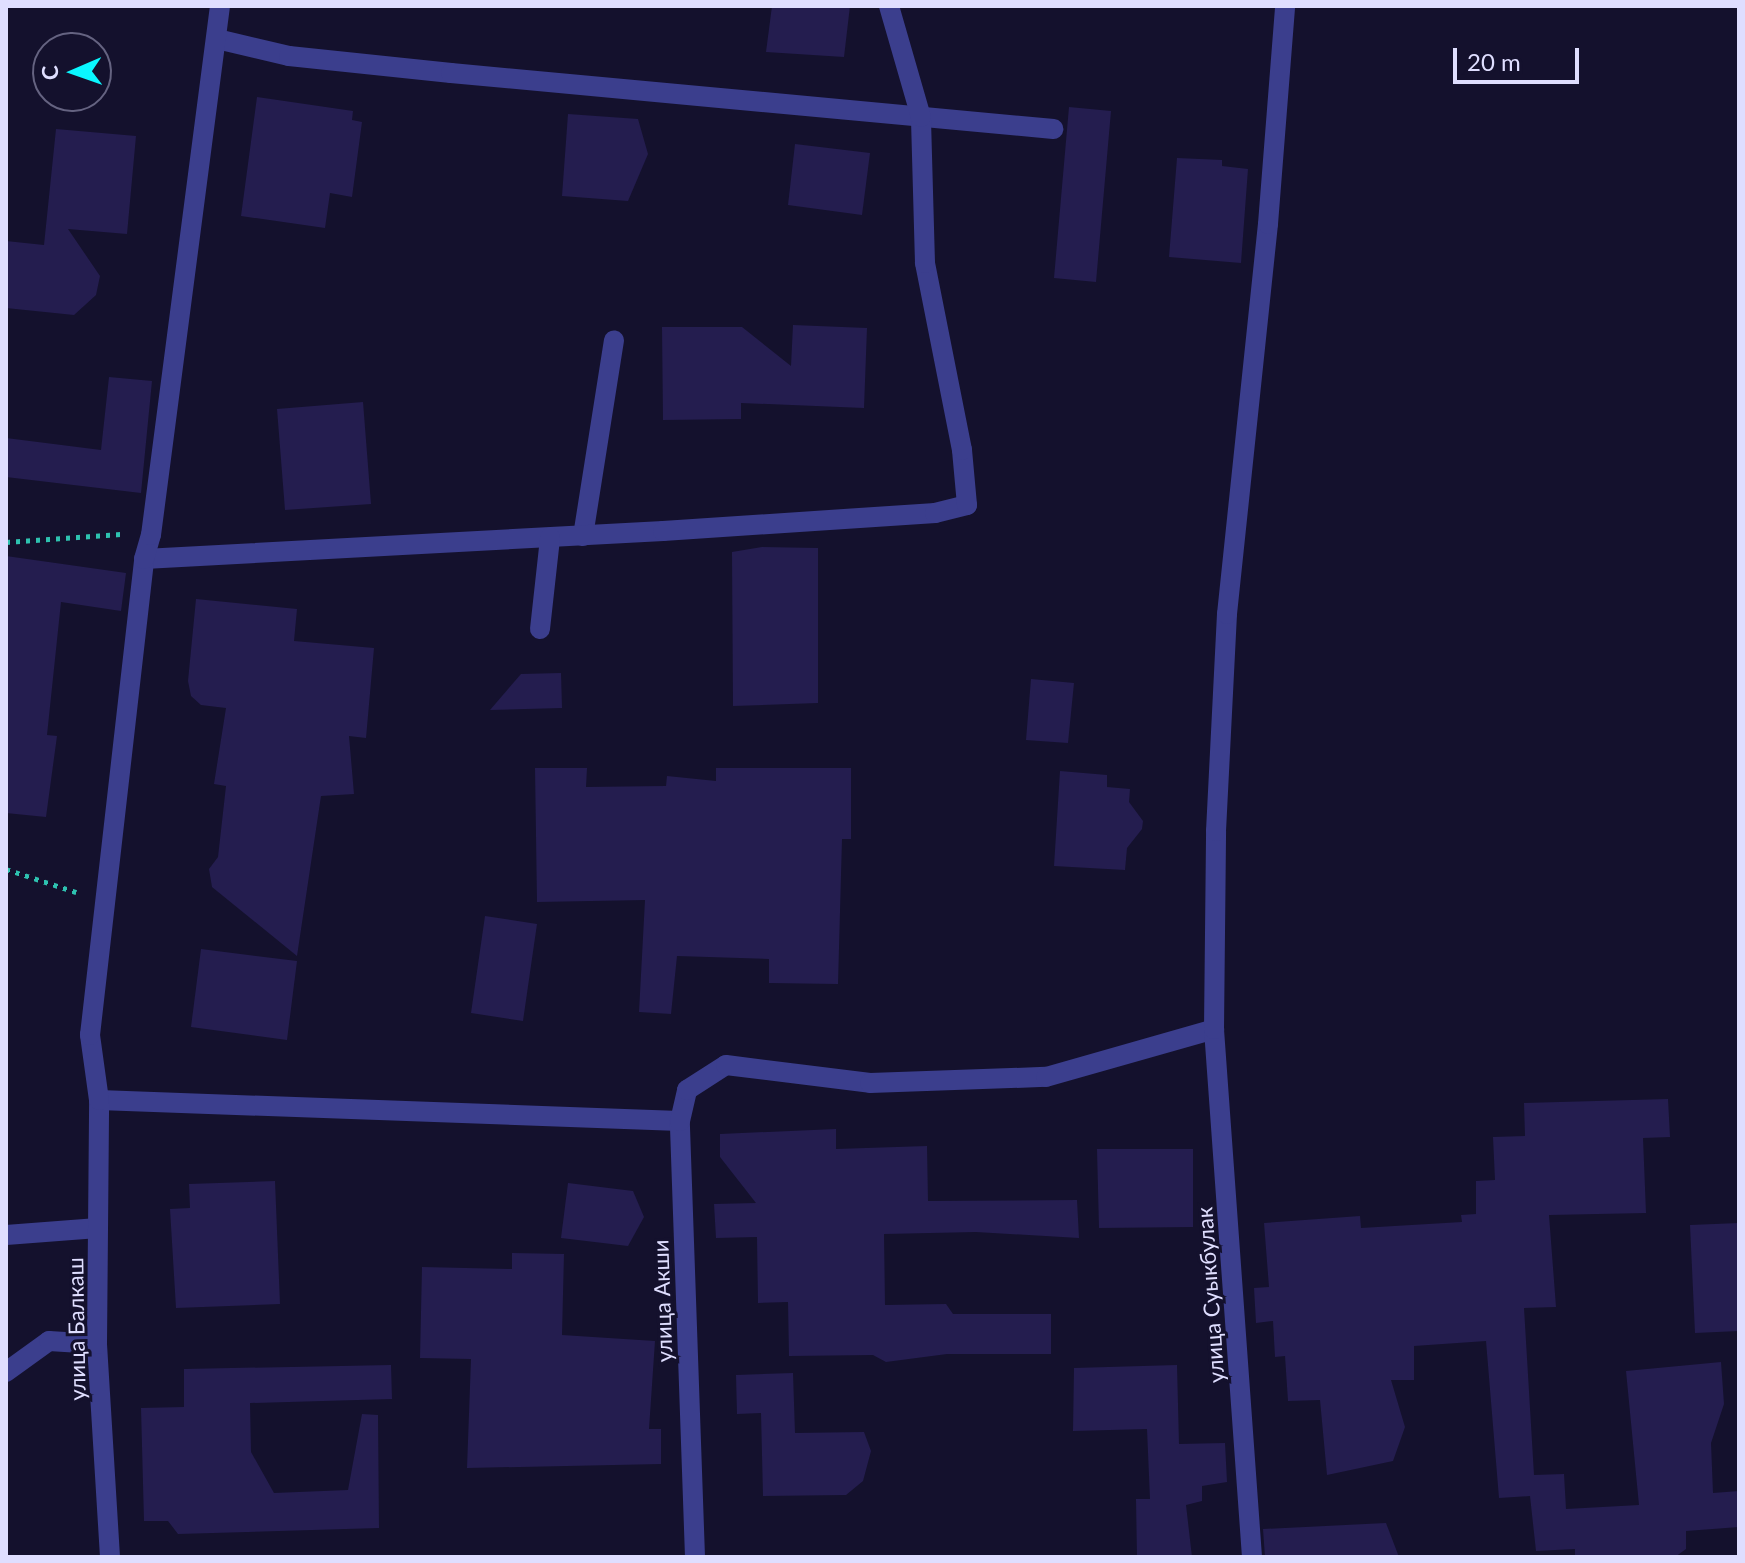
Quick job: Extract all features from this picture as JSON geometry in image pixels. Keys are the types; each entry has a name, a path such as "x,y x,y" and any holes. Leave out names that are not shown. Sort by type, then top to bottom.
{"street":[{"name":"улица Балкаш","path":"110,1557 97,1344 99,1100 90,1035 144,559 151,535 220,6"},
{"path":"144,559 550,538 935,513 967,505 962,450 925,263 921,117 889,6"},
{"name":"улица Суыкбулак","path":"1252,1557 1214,1029 1216,831 1227,614 1268,224 1285,6"},
{"path":"217,39 289,56 1053,129"},
{"path":"583,536 614,340"},
{"path":"540,629 550,538"},
{"name":"улица Акши","path":"695,1557 680,1121 687,1090 726,1065 870,1083 1046,1077 1214,1029"},
{"path":"99,1100 680,1121"},
{"path":"6,1235 98,1228"},
{"path":"6,1372 49,1341 97,1344"}],"path":[{"path":"6,542 151,535"},
{"path":"6,869 104,902"}],"building":[{"path":"772,6 850,6 844,57 766,52"},
{"path":"257,97 353,111 352,120 362,122 352,197 330,193 325,228 241,216"},
{"path":"1069,107 1111,111 1096,282 1054,278"},
{"path":"568,114 638,119 648,154 628,201 562,196"},
{"path":"56,129 136,136 127,234 68,229 100,276 96,295 74,315 6,308 6,241 44,245"},
{"path":"795,144 870,153 862,215 788,205"},
{"path":"1177,158 1222,160 1222,166 1248,169 1241,263 1169,257"},
{"path":"793,325 867,328 864,408 741,403 741,419 663,420 662,327 742,327 791,366"},
{"path":"109,377 152,381 141,493 6,477 6,438 101,450"},
{"path":"363,402 371,504 285,510 277,409"},
{"path":"762,547 818,548 818,703 733,706 732,552"},
{"path":"6,556 126,573 121,611 61,602 47,735 57,736 46,817 6,813"},
{"path":"196,599 297,609 294,641 374,648 366,738 349,736 354,794 321,796 297,956 212,887 209,869 218,857 226,786 214,784 226,708 201,705 191,696 188,681"},
{"path":"561,673 562,708 490,710 521,674"},
{"path":"1031,679 1074,683 1068,743 1026,740"},
{"path":"535,768 587,768 586,787 666,786 667,776 716,781 716,768 851,768 851,839 842,839 838,984 769,983 769,959 677,956 671,1014 639,1012 645,900 537,902"},
{"path":"1060,771 1107,775 1107,787 1130,789 1129,802 1143,821 1142,829 1127,848 1125,870 1054,866"},
{"path":"485,916 537,924 523,1021 471,1013"},
{"path":"201,949 297,961 287,1040 191,1027"},
{"path":"1668,1099 1670,1137 1643,1138 1646,1213 1549,1215 1556,1307 1524,1308 1534,1475 1564,1474 1566,1509 1639,1505 1626,1371 1721,1362 1724,1404 1711,1443 1713,1493 1739,1491 1739,1527 1686,1531 1686,1549 1675,1557 1575,1557 1575,1549 1536,1551 1530,1496 1499,1498 1486,1341 1414,1346 1414,1380 1391,1380 1405,1427 1393,1461 1327,1475 1320,1400 1288,1401 1285,1356 1275,1357 1273,1321 1256,1323 1254,1288 1269,1287 1264,1223 1360,1216 1361,1228 1462,1222 1461,1215 1476,1214 1476,1181 1495,1180 1493,1137 1525,1136 1524,1103"},
{"path":"836,1129 836,1149 927,1146 928,1201 1077,1200 1079,1238 976,1232 884,1234 885,1305 946,1304 953,1314 1051,1314 1051,1354 947,1354 886,1362 873,1355 789,1356 788,1302 758,1303 757,1237 716,1238 714,1204 756,1203 720,1157 720,1134"},
{"path":"1097,1149 1193,1149 1193,1227 1099,1228"},
{"path":"275,1181 280,1304 176,1308 170,1209 190,1208 189,1184"},
{"path":"568,1183 633,1191 644,1217 628,1246 561,1238"},
{"path":"1739,1223 1739,1331 1695,1333 1690,1225"},
{"path":"512,1253 564,1254 562,1335 655,1341 649,1429 661,1429 661,1464 467,1468 471,1359 420,1358 422,1267 512,1269"},
{"path":"391,1365 392,1399 250,1403 251,1452 274,1493 348,1490 362,1414 378,1415 379,1528 178,1534 168,1521 144,1521 141,1408 184,1407 184,1369"},
{"path":"1177,1365 1179,1444 1225,1443 1227,1482 1202,1486 1202,1501 1186,1505 1192,1557 1137,1557 1136,1499 1150,1499 1147,1429 1073,1431 1074,1368"},
{"path":"793,1373 795,1433 864,1432 871,1451 863,1481 846,1495 763,1496 761,1413 737,1414 736,1375"},
{"path":"1386,1523 1399,1557 1265,1557 1263,1529"}]}
